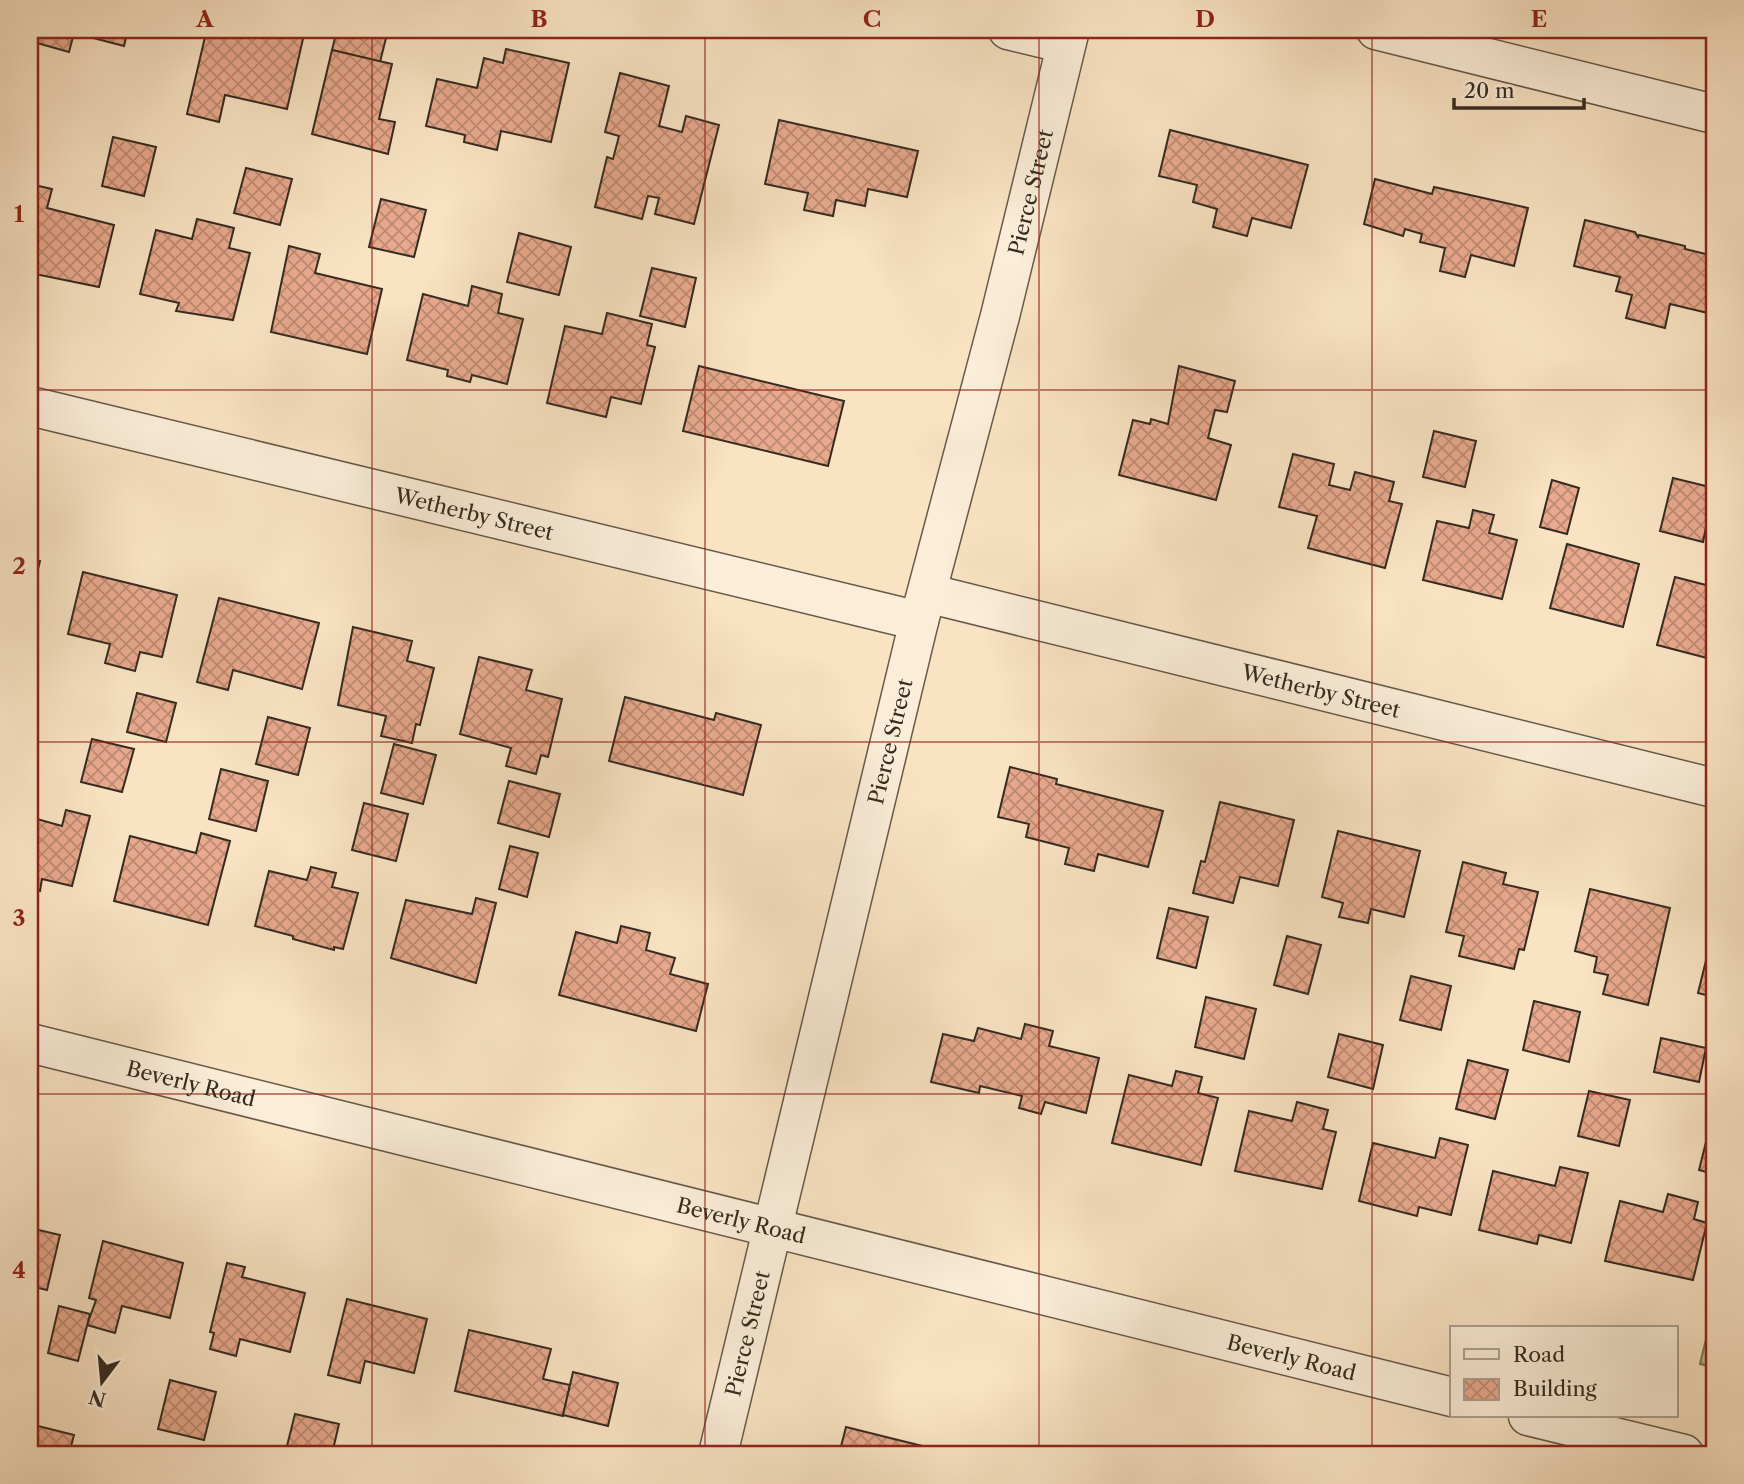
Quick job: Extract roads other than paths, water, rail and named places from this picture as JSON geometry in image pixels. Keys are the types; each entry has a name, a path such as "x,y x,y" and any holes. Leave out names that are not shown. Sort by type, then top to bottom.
{"street":[{"path":"1007,30 1068,37"},
{"path":"1376,30 1714,114"},
{"name":"Pierce Street","path":"718,1454 923,607 1000,316 1068,37"},
{"name":"Wetherby Street","path":"30,406 1714,788"},
{"name":"Beverly Road","path":"30,1043 772,1230 1450,1397"},
{"path":"1536,1418 1684,1454"}]}
